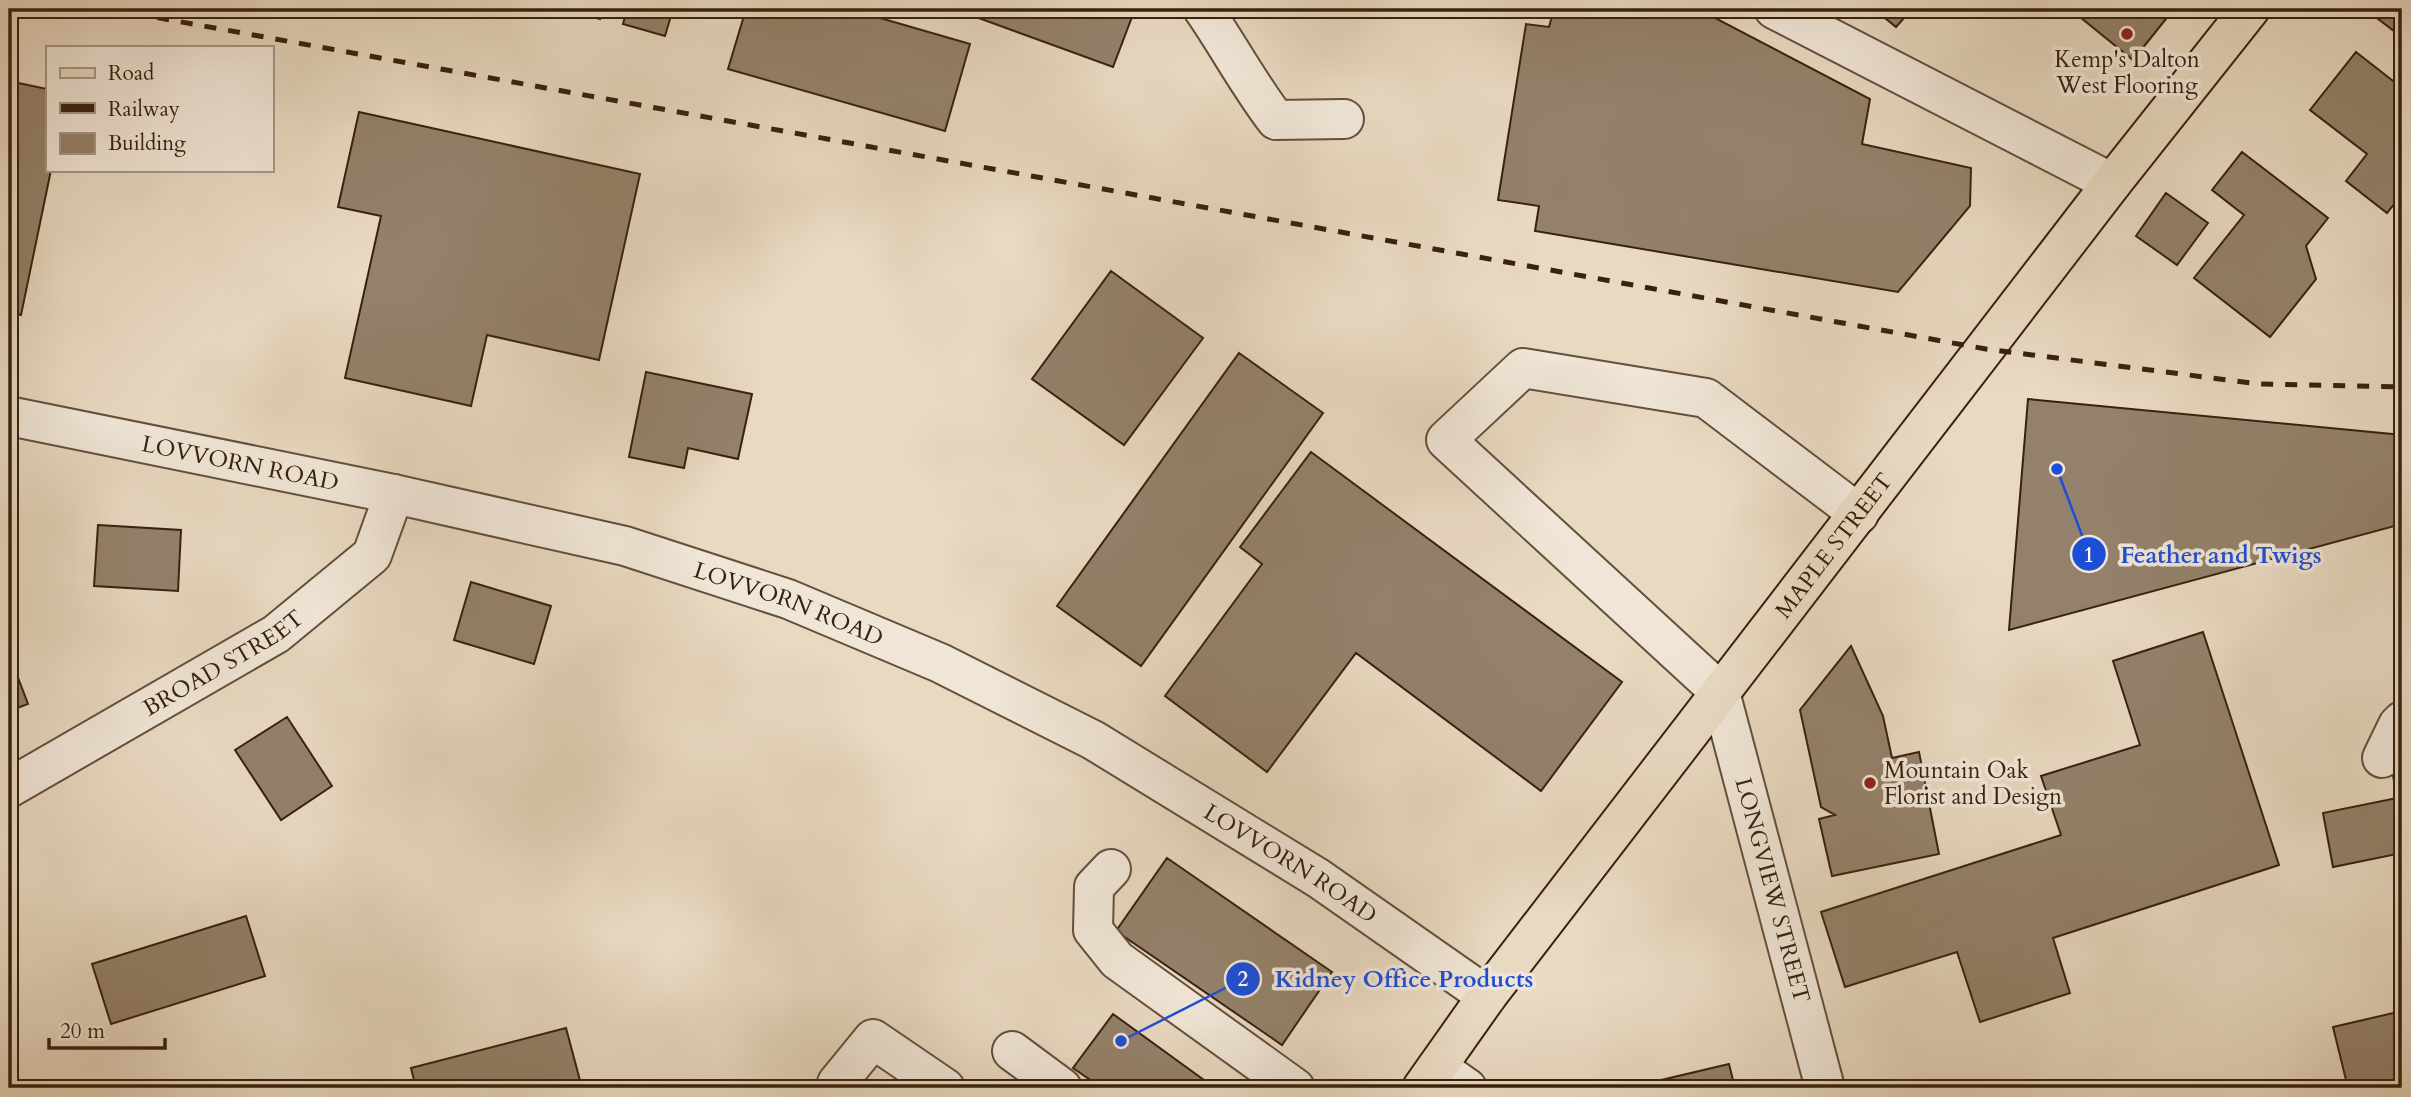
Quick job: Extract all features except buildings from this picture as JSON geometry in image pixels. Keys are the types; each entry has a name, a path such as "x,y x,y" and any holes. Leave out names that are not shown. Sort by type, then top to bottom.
{"main road":[{"name":"MAPLE STREET","path":"1442,1081 1486,996 2112,183 2250,9"}],"street":[{"path":"1203,9 1257,95 1276,120 1343,120"},
{"path":"1791,13 2112,183"},
{"path":"1720,692 1446,440 1523,368 1706,398 1859,514"},
{"name":"LOVVORN ROAD","path":"9,416 394,494 625,546 788,599 940,663 1093,740 1318,878 1486,996"},
{"name":"BROAD STREET","path":"9,788 275,634 372,555 394,494"},
{"name":"LONGVIEW STREET","path":"1720,692 1825,1088"},
{"path":"2382,758 2402,721"},
{"path":"1111,869 1094,887 1093,930 1117,960 1295,1088"},
{"path":"844,1088 837,1083 873,1039 945,1088"},
{"path":"1012,1051 1062,1088"}],"railway":[{"path":"110,9 1986,349 2259,384 2402,387"}],"place":[{"name":"Kemp's Dalton West Flooring","path":"2127,34"},
{"name":"Feather and Twigs","path":"2057,469"},
{"name":"Mountain Oak Florist and Design","path":"1870,783"},
{"name":"Kidney Office Products","path":"1121,1041"}]}
